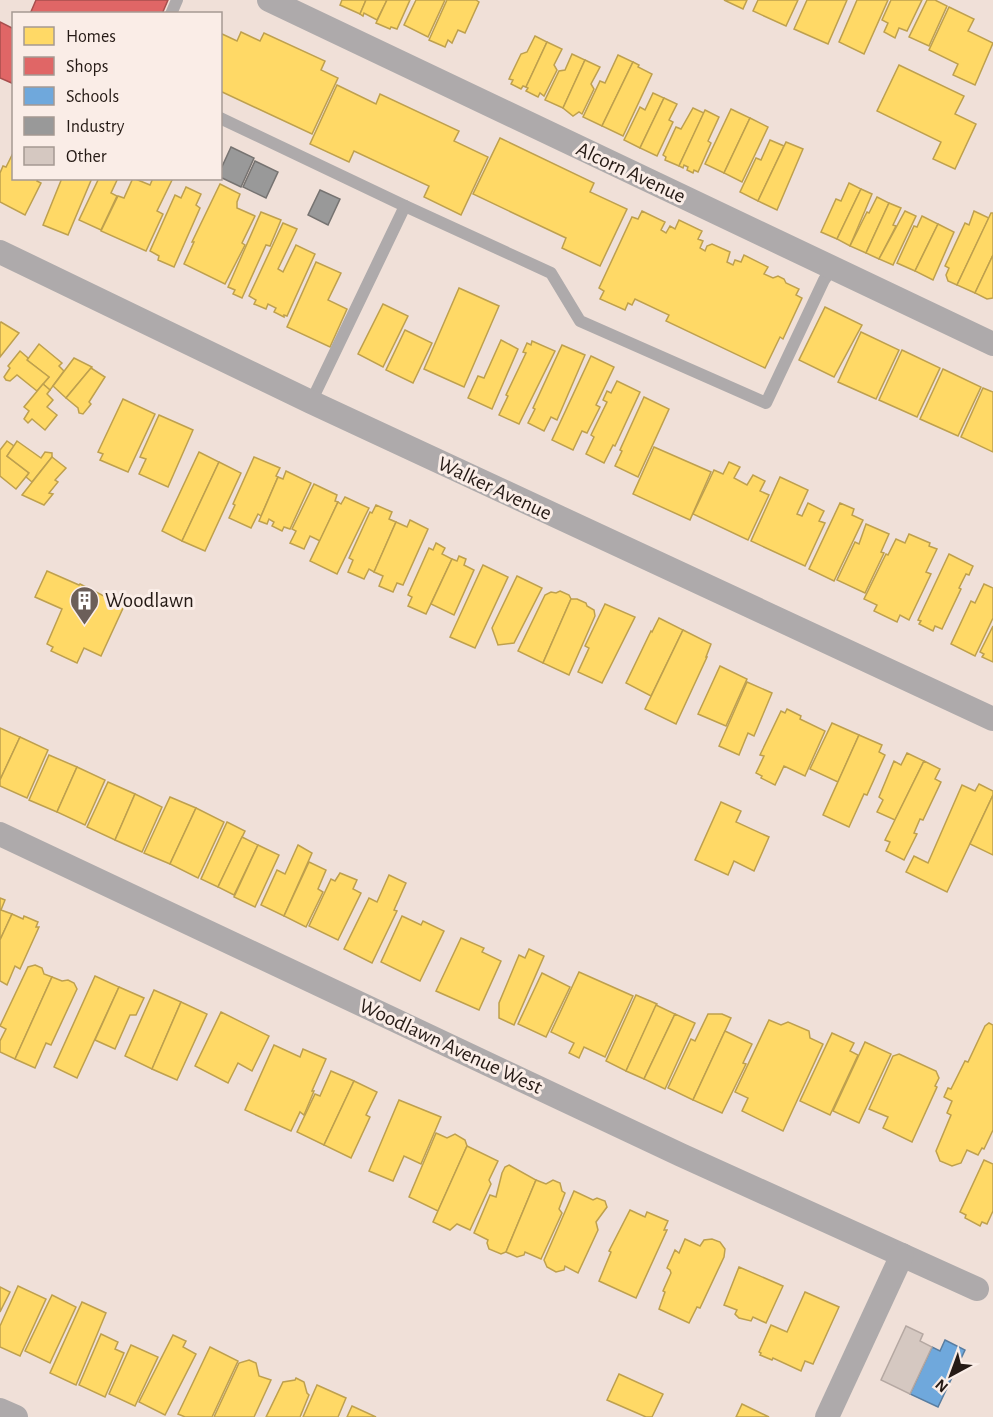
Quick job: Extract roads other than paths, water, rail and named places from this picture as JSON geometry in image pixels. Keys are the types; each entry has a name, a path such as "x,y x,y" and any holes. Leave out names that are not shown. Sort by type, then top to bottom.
{"street":[{"name":"Alcorn Avenue","path":"269,0 993,344"},
{"name":"Walker Avenue","path":"0,252 311,402 993,719"},
{"name":"Woodlawn Avenue West","path":"0,834 681,1155 977,1289"},
{"path":"827,1417 902,1255"},
{"path":"0,1410 16,1417"}],"lane":[{"path":"222,119 551,273 580,321 766,403 824,280 833,267"},
{"path":"311,402 405,206"}],"place":[{"name":"Woodlawn","path":"84,626"}]}
